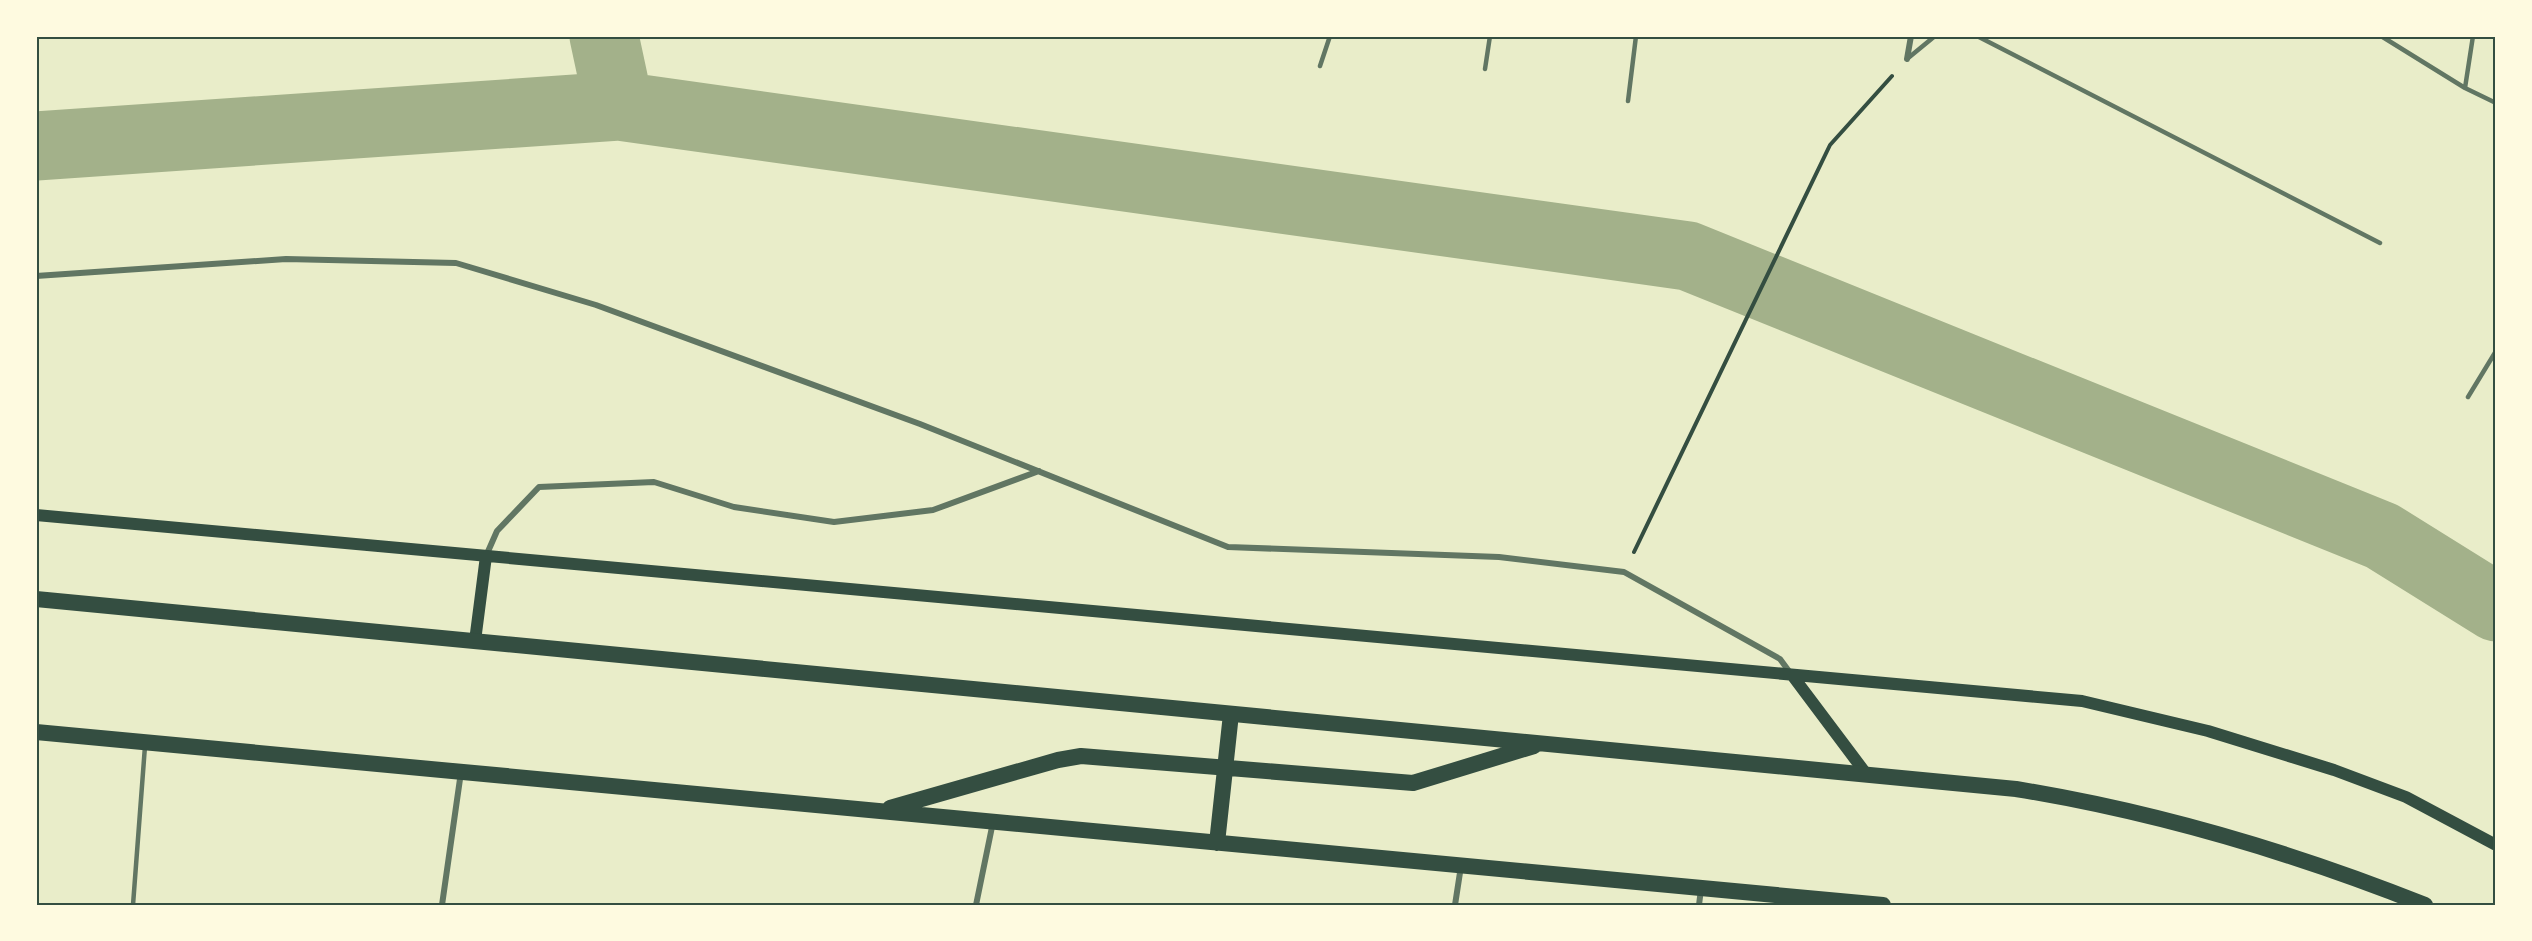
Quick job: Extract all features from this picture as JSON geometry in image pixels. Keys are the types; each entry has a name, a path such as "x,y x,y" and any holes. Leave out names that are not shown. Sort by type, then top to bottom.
{"highway":[{"path":"36,599 2016,789 2122,809 2217,833 2322,866 2425,905"},
{"path":"1217,843 1231,714"},
{"path":"36,732 1461,865 1700,896 1883,905"},
{"path":"880,811 1058,760 1080,756 1413,783 1432,779 1542,743"}],"main road":[{"path":"36,515 2082,700 2145,714 2271,749 2364,781 2406,797 2496,845"},
{"path":"475,641 486,556"},
{"path":"1792,675 1868,775"}],"street":[{"path":"1907,58 1911,36"},
{"path":"36,276 286,259 456,263 596,305 920,424 1228,547 1499,557 1624,572 1780,659 1792,675"},
{"path":"486,556 497,531 538,487 654,482 734,507 834,522 933,510 1039,471"},
{"path":"442,905 461,771"},
{"path":"976,905 993,822"},
{"path":"1455,905 1461,865"}],"lane":[{"path":"1320,66 1330,36"},
{"path":"1485,69 1490,36"},
{"path":"1628,101 1636,36"},
{"path":"1907,58 1935,36"},
{"path":"1977,36 2380,243"},
{"path":"2381,36 2465,88 2496,104"},
{"path":"2465,88 2473,36"},
{"path":"2468,397 2496,351"},
{"path":"133,905 145,742"}],"path":[{"path":"1624,572 1830,145 1907,58"}],"waterway":[{"path":"604,36 619,106"},
{"path":"36,146 619,106 1688,256 2382,536 2496,607"}]}
